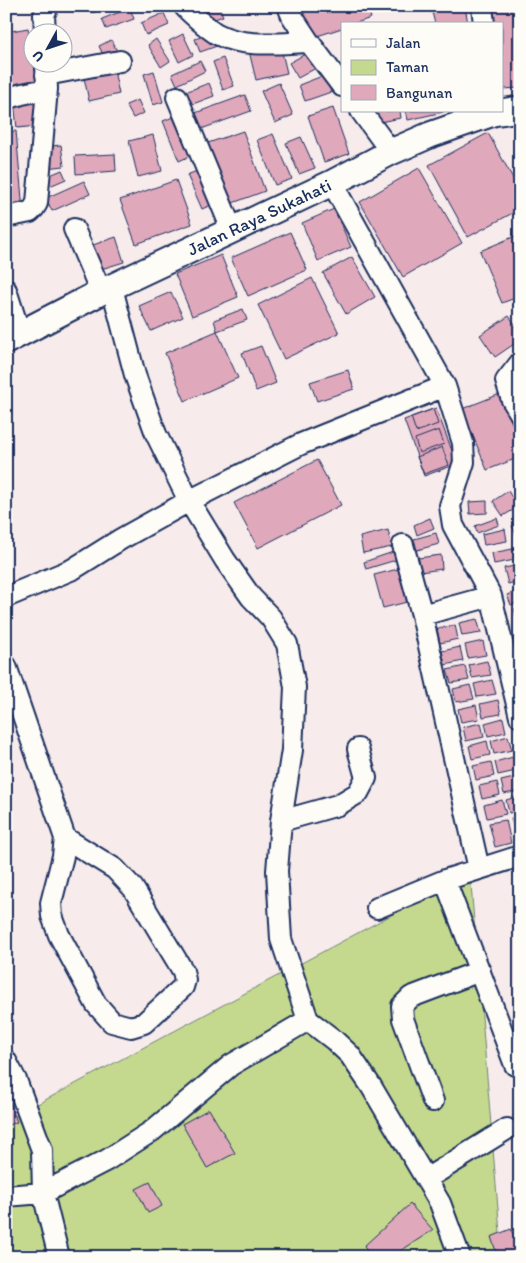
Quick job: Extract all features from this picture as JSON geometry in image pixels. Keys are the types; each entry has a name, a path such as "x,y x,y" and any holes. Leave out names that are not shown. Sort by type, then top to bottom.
{"main road":[{"name":"Jalan Raya Sukahati","path":"504,111 520,109"},
{"name":"Jalan Raya Sukahati","path":"13,337 332,183 391,152 430,135 493,112"}],"street":[{"path":"44,22 44,15 48,6"},
{"path":"184,6 216,34 241,42 309,42"},
{"path":"288,6 292,16 309,42 341,85"},
{"path":"482,6 484,22"},
{"path":"6,99 22,94 46,76 120,61"},
{"path":"6,217 30,212 37,203 46,76"},
{"path":"177,97 232,230"},
{"path":"362,112 391,152"},
{"path":"332,183 445,386 463,443 464,462 450,506 454,526 491,596 520,717"},
{"path":"74,229 107,290 156,434 189,501 225,560 251,596 271,618 287,644 295,687 292,750 281,821 277,871 282,939 308,1020 350,1055 371,1086 440,1203 460,1257"},
{"path":"6,290 13,337"},
{"path":"520,363 506,381 512,400 520,413"},
{"path":"6,598 73,569 121,539 189,501 301,444 445,386"},
{"path":"403,545 422,615 480,869"},
{"path":"422,615 491,596"},
{"path":"6,666 64,838 63,856 51,903 52,916 59,935 96,1004 112,1022 131,1026 144,1023 183,987 185,980 183,971 133,888 115,869 64,838"},
{"path":"281,821 338,805 358,793 366,778 358,749"},
{"path":"377,908 445,880 520,856"},
{"path":"445,880 515,1065"},
{"path":"433,1101 404,1019 402,1006 411,997 480,971"},
{"path":"6,1196 43,1193 107,1160 152,1131 231,1065 308,1020"},
{"path":"6,1061 16,1080 42,1150 43,1193 59,1257"},
{"path":"426,1179 514,1123"}],"green space":[{"path":"470,873 502,1257 6,1257 6,1121"}],"building":[{"path":"89,6 112,6 92,13"},
{"path":"197,6 219,6 223,16 204,23"},
{"path":"300,6 367,6 371,18 359,22 341,22 341,28 311,38"},
{"path":"465,6 468,22 434,22 431,8"},
{"path":"485,6 520,6 520,88 504,89 504,22 487,22"},
{"path":"130,8 134,19 106,29 102,19"},
{"path":"164,13 169,25 146,35 141,23"},
{"path":"22,29 22,72 35,72 37,83 6,88 6,32"},
{"path":"212,33 217,46 200,52 195,39"},
{"path":"183,34 193,55 179,62 169,41"},
{"path":"156,39 170,61 161,67 148,45"},
{"path":"111,40 117,51 104,57 99,46"},
{"path":"280,44 287,73 256,80 249,51"},
{"path":"307,53 316,68 298,78 289,63"},
{"path":"223,58 234,86 223,90 213,62"},
{"path":"200,61 205,71 177,85 172,74"},
{"path":"113,66 119,94 89,101 83,73"},
{"path":"154,71 163,102 153,105 144,74"},
{"path":"325,75 331,92 305,101 299,85"},
{"path":"209,83 214,96 185,107 180,94"},
{"path":"279,83 293,115 275,123 261,91"},
{"path":"245,95 251,111 193,132 187,116"},
{"path":"35,99 38,126 17,128 14,102"},
{"path":"138,100 144,113 133,118 126,105"},
{"path":"333,108 349,154 324,162 308,116"},
{"path":"372,112 400,112 401,118 374,123"},
{"path":"406,112 443,112 408,120"},
{"path":"173,117 190,156 179,161 163,121"},
{"path":"16,131 23,211 6,212 6,132"},
{"path":"243,131 265,191 230,204 208,143"},
{"path":"488,133 520,191 520,209 468,237 429,165"},
{"path":"273,134 292,179 275,185 257,140"},
{"path":"153,135 162,171 138,177 129,141"},
{"path":"301,137 315,168 299,174 286,143"},
{"path":"61,145 64,166 45,168 42,147"},
{"path":"115,154 116,171 76,174 75,156"},
{"path":"419,168 462,243 403,277 360,202"},
{"path":"62,170 66,179 45,188 41,179"},
{"path":"197,171 211,205 202,209 187,175"},
{"path":"176,180 192,224 136,244 120,200"},
{"path":"84,181 90,194 52,211 46,198"},
{"path":"334,209 351,247 318,261 302,223"},
{"path":"290,232 307,270 248,296 231,258"},
{"path":"520,234 520,296 502,303 480,251"},
{"path":"116,237 124,262 101,269 93,245"},
{"path":"221,255 238,297 192,316 175,274"},
{"path":"352,257 375,297 346,314 323,273"},
{"path":"312,278 339,333 284,359 258,305"},
{"path":"171,292 183,317 151,331 139,306"},
{"path":"243,309 247,320 217,331 214,320"},
{"path":"509,316 520,331 520,340 495,357 480,335"},
{"path":"217,331 238,378 185,401 165,353"},
{"path":"261,346 276,383 256,391 242,353"},
{"path":"348,370 354,389 317,401 310,382"},
{"path":"500,394 520,443 520,457 487,470 462,409"},
{"path":"436,408 457,464 424,476 404,420"},
{"path":"433,409 438,424 416,432 411,417"},
{"path":"439,430 444,444 419,453 415,439"},
{"path":"442,447 449,465 424,474 417,457"},
{"path":"317,460 341,505 258,548 234,503"},
{"path":"508,491 518,507 503,516 493,501"},
{"path":"487,501 487,513 470,514 469,502"},
{"path":"430,518 434,528 417,535 414,525"},
{"path":"497,518 499,525 477,533 475,526"},
{"path":"520,523 520,543 512,526"},
{"path":"505,529 507,541 484,545 482,534"},
{"path":"388,530 392,547 363,553 360,537"},
{"path":"436,533 439,544 417,550 414,539"},
{"path":"518,548 520,559 494,564 492,553"},
{"path":"393,552 396,560 366,569 364,562"},
{"path":"441,555 442,569 420,572 418,558"},
{"path":"520,565 520,581 508,584 504,568"},
{"path":"398,569 407,602 383,608 374,575"},
{"path":"520,590 520,602 511,605 507,595"},
{"path":"520,608 520,623 518,624 514,609"},
{"path":"477,619 481,633 462,636 459,623"},
{"path":"455,625 458,639 440,643 437,629"},
{"path":"483,641 486,655 468,658 465,645"},
{"path":"460,647 463,661 445,665 442,651"},
{"path":"487,661 491,675 472,678 469,665"},
{"path":"465,666 469,680 451,683 447,670"},
{"path":"492,680 496,694 477,697 474,684"},
{"path":"470,685 474,699 456,702 453,689"},
{"path":"498,700 501,714 483,717 480,704"},
{"path":"476,705 479,719 461,722 458,709"},
{"path":"503,718 506,732 488,736 485,723"},
{"path":"481,723 484,737 466,741 463,727"},
{"path":"508,736 512,750 494,754 491,741"},
{"path":"487,741 490,755 472,759 469,746"},
{"path":"513,757 516,771 498,775 495,762"},
{"path":"491,762 494,776 476,780 473,766"},
{"path":"518,777 520,791 504,794 501,781"},
{"path":"497,782 500,795 482,799 479,786"},
{"path":"520,796 520,811 509,813 506,800"},
{"path":"502,800 506,814 487,818 484,805"},
{"path":"520,816 520,841 517,842 511,818"},
{"path":"506,820 511,843 495,847 489,823"},
{"path":"6,1097 8,1097 17,1122 6,1126"},
{"path":"209,1109 235,1153 207,1168 182,1124"},
{"path":"150,1182 162,1206 148,1213 136,1189"},
{"path":"410,1204 433,1230 391,1257 370,1257 364,1246"},
{"path":"511,1229 520,1257 498,1257 491,1237"}]}
